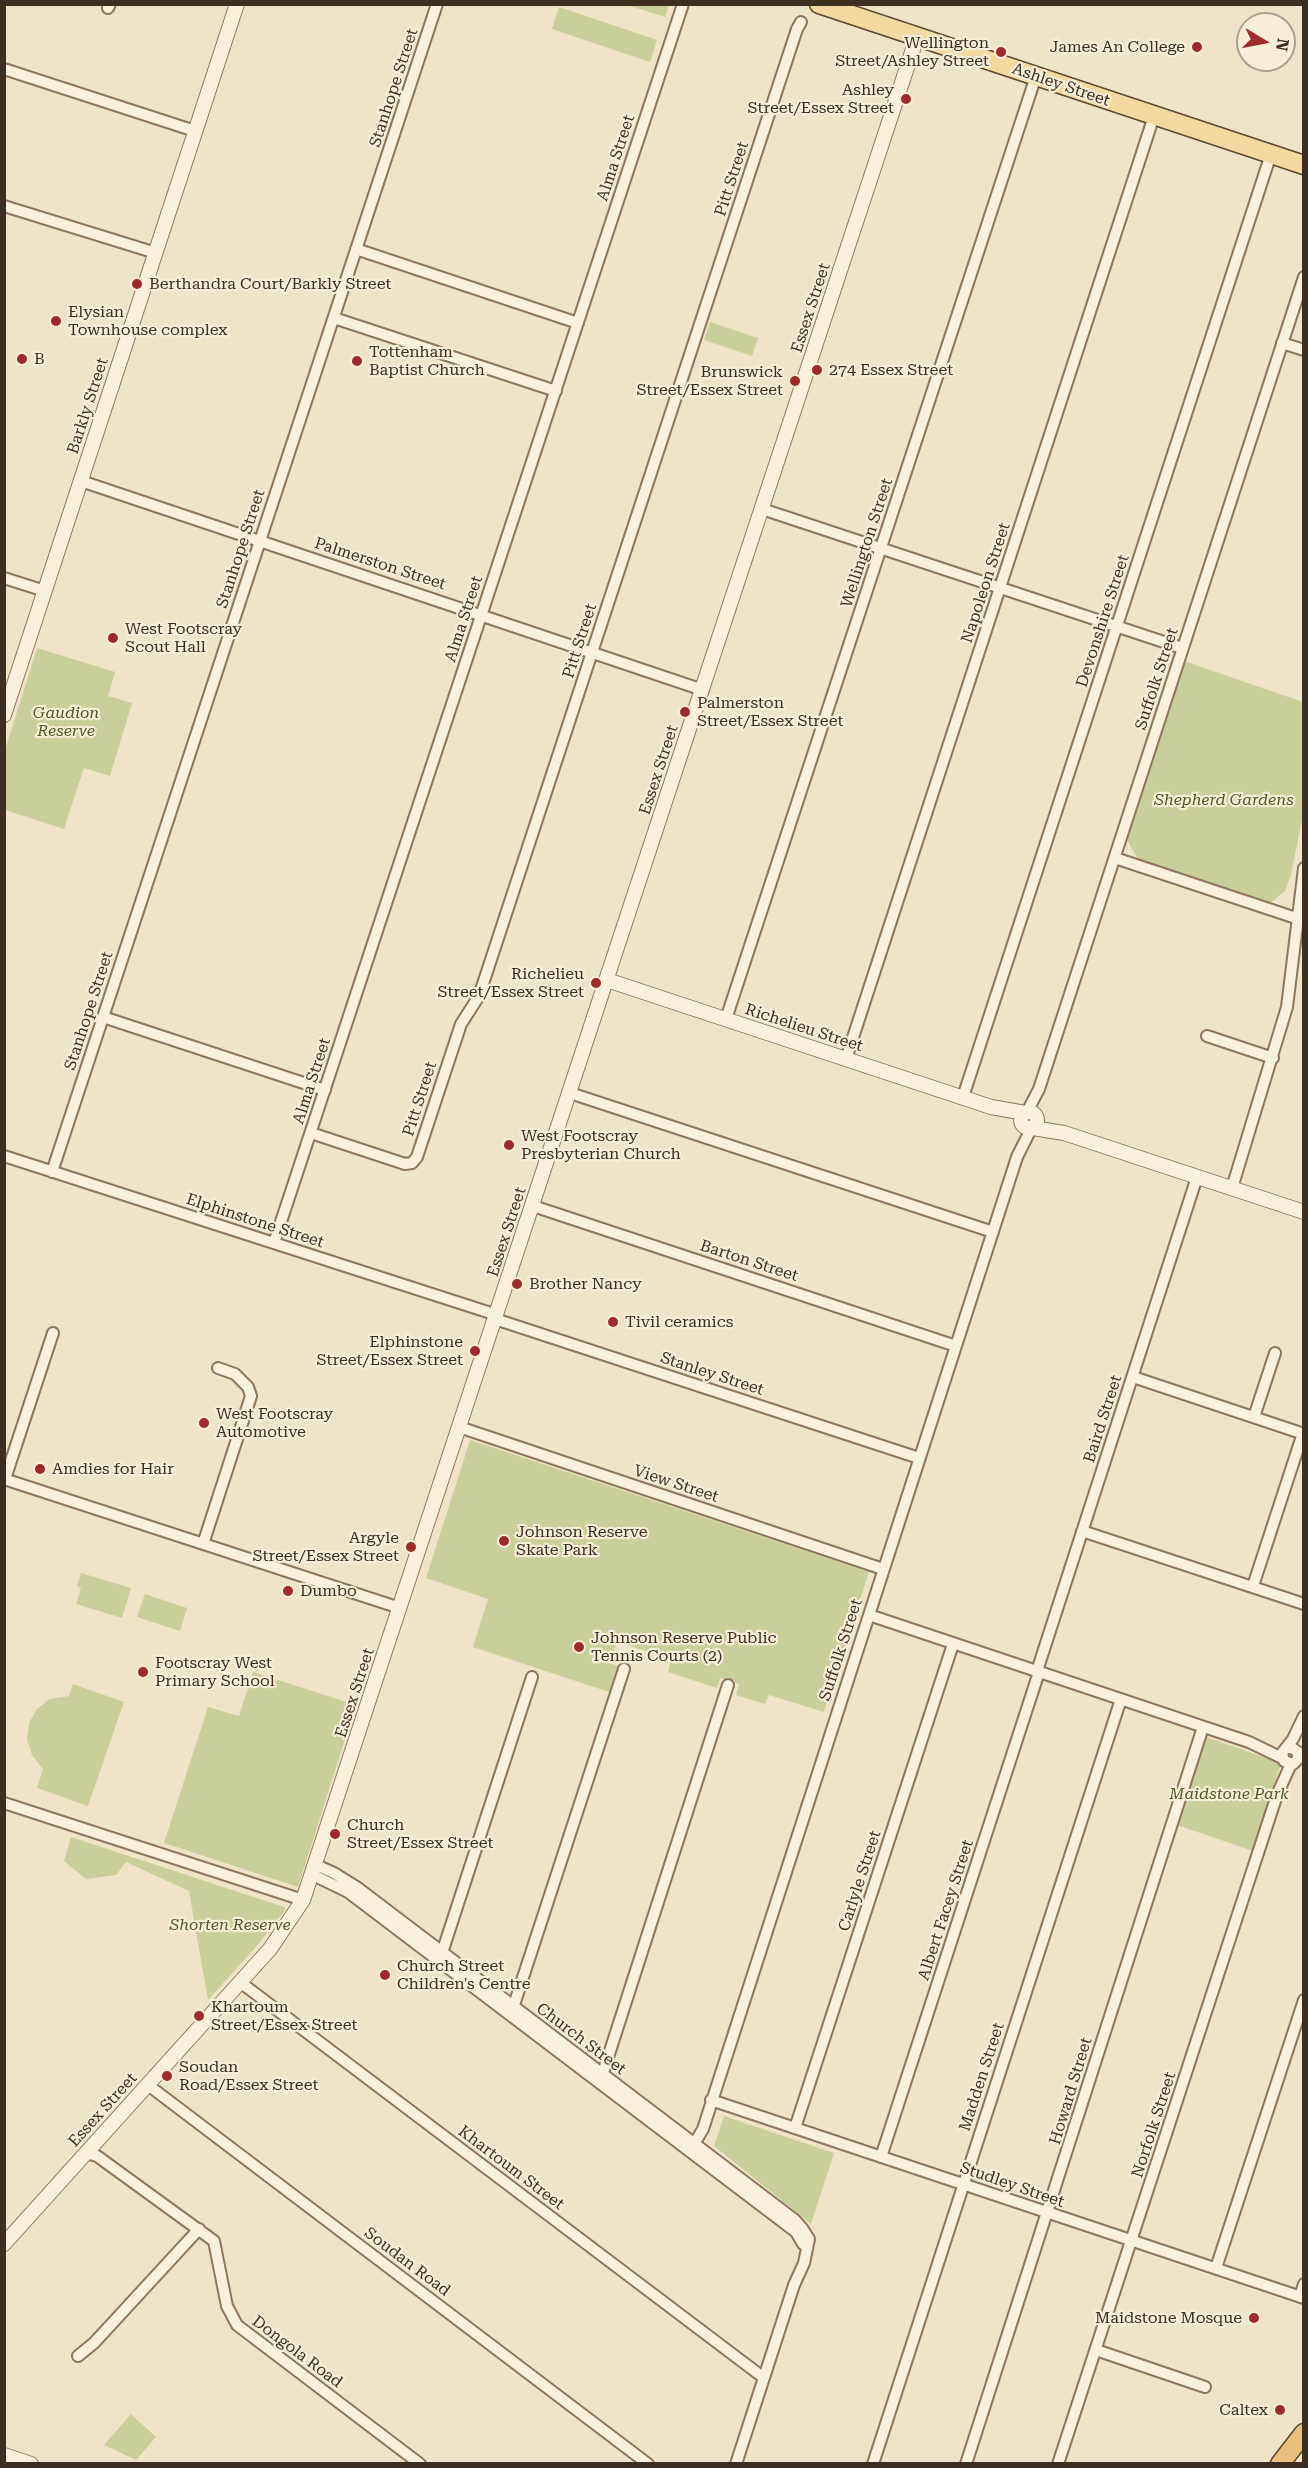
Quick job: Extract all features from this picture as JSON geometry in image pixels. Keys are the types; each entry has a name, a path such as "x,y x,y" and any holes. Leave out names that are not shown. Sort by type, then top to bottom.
{"highway":[{"path":"1280,2463 1304,2433"}],"main road":[{"name":"Ashley Street","path":"819,4 1304,165"}],"street":[{"name":"Barkly Street","path":"4,715 237,4"},
{"name":"Stanhope Street","path":"52,1172 437,4"},
{"name":"Alma Street","path":"274,1243 682,4"},
{"name":"Pitt Street","path":"311,1133 405,1164 409,1165 415,1161 461,1024 478,996 793,40 801,22"},
{"name":"Essex Street","path":"4,2244 282,1934 303,1900 917,37"},
{"path":"4,69 195,131"},
{"name":"Wellington Street","path":"726,1019 1036,76"},
{"name":"Napoleon Street","path":"846,1059 1154,116"},
{"name":"Devonshire Street","path":"963,1097 1271,154"},
{"path":"4,206 156,253"},
{"path":"356,249 578,322"},
{"name":"Suffolk Street","path":"693,2148 703,2129 1304,277"},
{"path":"334,318 556,391"},
{"path":"1282,343 1304,350"},
{"name":"Palmerston Street","path":"81,481 703,690"},
{"path":"762,509 1182,648"},
{"path":"4,578 45,591"},
{"path":"1115,858 1296,918"},
{"path":"1232,1188 1282,1029 1291,988 1296,918 1304,868"},
{"name":"Richelieu Street","path":"607,980 1304,1212"},
{"path":"103,1017 325,1090"},
{"path":"1207,1036 1273,1058"},
{"path":"570,1093 993,1232"},
{"name":"Elphinstone Street","path":"4,1156 496,1317"},
{"name":"Baird Street","path":"1038,1671 1197,1177"},
{"name":"Barton Street","path":"533,1206 956,1346"},
{"name":"Stanley Street","path":"496,1317 919,1458"},
{"path":"53,1333 5,1479 400,1608"},
{"path":"1254,1417 1275,1353"},
{"path":"203,1544 251,1396 248,1388 235,1374 218,1368"},
{"path":"1133,1377 1303,1433 1253,1586"},
{"name":"View Street","path":"459,1427 883,1569"},
{"path":"1082,1531 1304,1604"},
{"path":"869,1615 1293,1757"},
{"name":"Carlyle Street","path":"795,2128 953,1644"},
{"path":"512,2011 624,1669"},
{"name":"Albert Facey Street","path":"881,2157 1038,1671"},
{"path":"441,1957 532,1677"},
{"path":"601,2078 728,1685"},
{"name":"Madden Street","path":"873,2463 1121,1699"},
{"name":"Norfolk Street","path":"1058,2463 1277,1795 1293,1757 1303,1716"},
{"name":"Howard Street","path":"966,2463 1203,1727"},
{"path":"4,1803 303,1900"},
{"name":"Church Street","path":"314,1870 345,1879 441,1957 693,2148 796,2232 805,2250 764,2378"},
{"name":"Khartoum Street","path":"240,1982 764,2378"},
{"path":"1216,2268 1304,2000"},
{"name":"Soudan Road","path":"148,2085 648,2463"},
{"name":"Studley Street","path":"711,2100 1302,2297"},
{"name":"Dongola Road","path":"86,2153 98,2156 210,2236 217,2245 227,2306 237,2325 420,2463"},
{"path":"78,2356 94,2343 199,2229"},
{"path":"1302,2297 1304,2284"},
{"path":"1096,2350 1205,2387"},
{"path":"736,2463 764,2378"},
{"path":"4,2455 31,2463"}],"green space":[{"path":"627,5 669,5 665,17"},
{"path":"559,7 657,40 650,62 552,29"},
{"path":"710,322 758,338 752,356 704,340"},
{"name":"Gaudion Reserve","path":"37,648 115,672 108,696 132,703 110,776 84,768 64,829 5,810 5,750"},
{"name":"Shepherd Gardens","path":"1184,661 1303,702 1303,815 1291,875 1285,891 1269,904 1139,861 1127,840"},
{"path":"470,1440 869,1572 824,1712 769,1695 765,1704 736,1695 739,1684 720,1678 717,1688 668,1672 671,1659 617,1642 610,1663 618,1666 609,1692 473,1647 488,1599 426,1578"},
{"path":"81,1573 131,1588 122,1618 76,1604 81,1588 77,1586"},
{"path":"145,1594 187,1608 180,1631 137,1617"},
{"path":"253,1672 356,1705 298,1887 164,1843 208,1707 239,1716"},
{"path":"73,1684 124,1702 88,1806 37,1788 43,1769 32,1755 27,1739 29,1723 37,1709 50,1699 69,1696"},
{"name":"Maidstone Park","path":"1206,1737 1281,1763 1253,1851 1177,1825"},
{"name":"Shorten Reserve","path":"71,1837 284,1907 285,1910 256,1947 208,2000 189,1891 126,1862 116,1875 86,1879 64,1861"},
{"path":"724,2116 834,2153 811,2224 714,2146"},
{"path":"131,2414 156,2437 136,2460 104,2445"}],"place":[{"name":"James An College","path":"1197,47"},
{"name":"Wellington Street/Ashley Street","path":"1001,52"},
{"name":"Ashley Street/Essex Street","path":"906,99"},
{"name":"Berthandra Court/Barkly Street","path":"137,284"},
{"name":"Elysian Townhouse complex","path":"56,321"},
{"name":"B","path":"22,359"},
{"name":"Tottenham Baptist Church","path":"357,361"},
{"name":"274 Essex Street","path":"817,370"},
{"name":"Brunswick Street/Essex Street","path":"795,381"},
{"name":"West Footscray Scout Hall","path":"113,638"},
{"name":"Palmerston Street/Essex Street","path":"685,712"},
{"name":"Richelieu Street/Essex Street","path":"596,983"},
{"name":"West Footscray Presbyterian Church","path":"509,1145"},
{"name":"Brother Nancy","path":"517,1284"},
{"name":"Tivil ceramics","path":"613,1322"},
{"name":"Elphinstone Street/Essex Street","path":"475,1351"},
{"name":"West Footscray Automotive","path":"204,1423"},
{"name":"Amdies for Hair","path":"40,1469"},
{"name":"Johnson Reserve Skate Park","path":"504,1541"},
{"name":"Argyle Street/Essex Street","path":"411,1547"},
{"name":"Dumbo","path":"288,1591"},
{"name":"Johnson Reserve Public Tennis Courts (2)","path":"579,1647"},
{"name":"Footscray West Primary School","path":"143,1672"},
{"name":"Church Street/Essex Street","path":"335,1834"},
{"name":"Church Street Children's Centre","path":"385,1975"},
{"name":"Khartoum Street/Essex Street","path":"199,2016"},
{"name":"Soudan Road/Essex Street","path":"167,2076"},
{"name":"Maidstone Mosque","path":"1254,2318"},
{"name":"Caltex","path":"1280,2410"}]}
